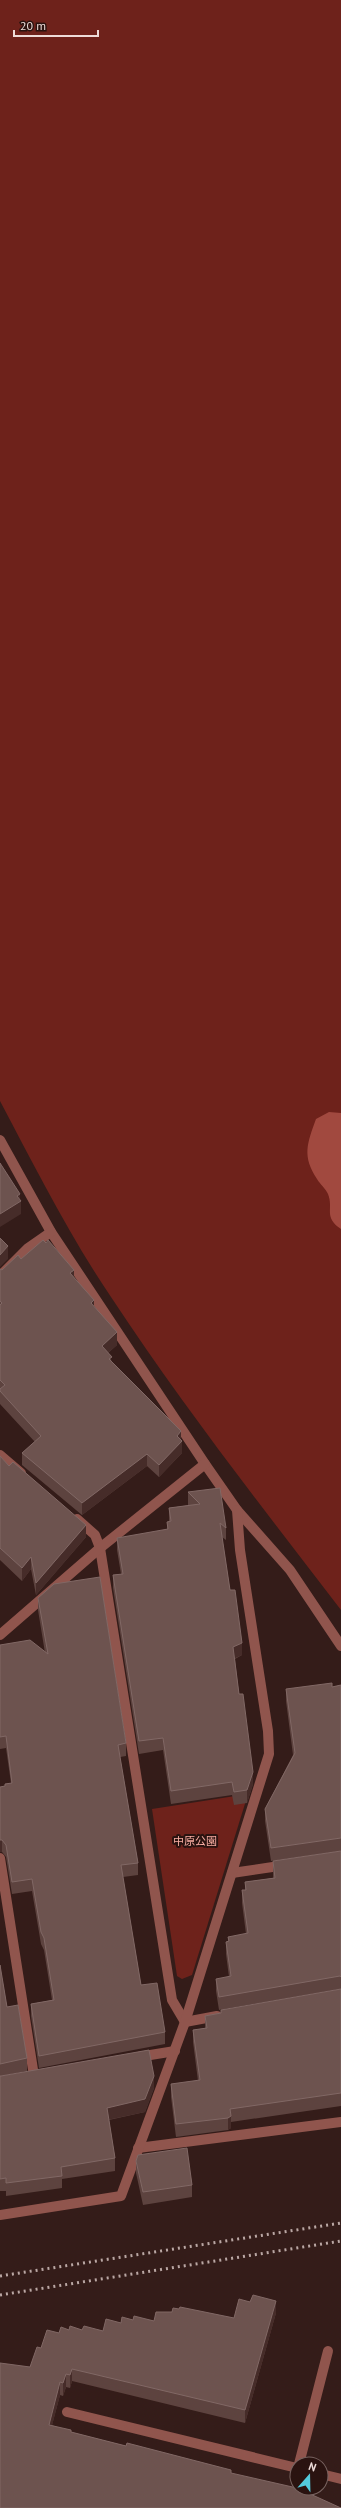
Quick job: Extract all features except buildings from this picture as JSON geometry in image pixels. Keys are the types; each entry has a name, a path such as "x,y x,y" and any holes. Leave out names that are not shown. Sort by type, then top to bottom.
{"street":[{"path":"0,1140 51,1232 205,1464 237,1510 290,1570 341,1646"},
{"path":"0,1276 28,1248 51,1232"},
{"path":"0,1455 30,1480"},
{"path":"0,1635 100,1548 205,1464"},
{"path":"0,2215 121,2196 185,2022 268,1754 268,1731 240,1550 237,1510"},
{"path":"72,1515 96,1535 100,1548 172,2000 185,2022"},
{"path":"0,1858 38,2075 21,2078"},
{"path":"232,1873 294,1864"},
{"path":"185,2022 224,2015"},
{"path":"128,2059 175,2051"},
{"path":"138,2148 341,2122"},
{"path":"301,2456 328,2351"},
{"path":"67,2412 289,2466"},
{"path":"329,2476 341,2479"}],"green space":[{"path":"0,0 341,0 341,1610 194,1416 111,1297 81,1250 39,1176 0,1101"},
{"name":"中原公園","path":"248,1794 192,1975 182,1979 177,1976 152,1809"}],"shaded area":[{"path":"329,1112 341,1113 341,1229 332,1221 330,1213 330,1199 326,1190 312,1171 308,1156 308,1143 316,1119"}],"railway":[{"path":"0,2276 341,2223"},
{"path":"0,2295 341,2241"}]}
